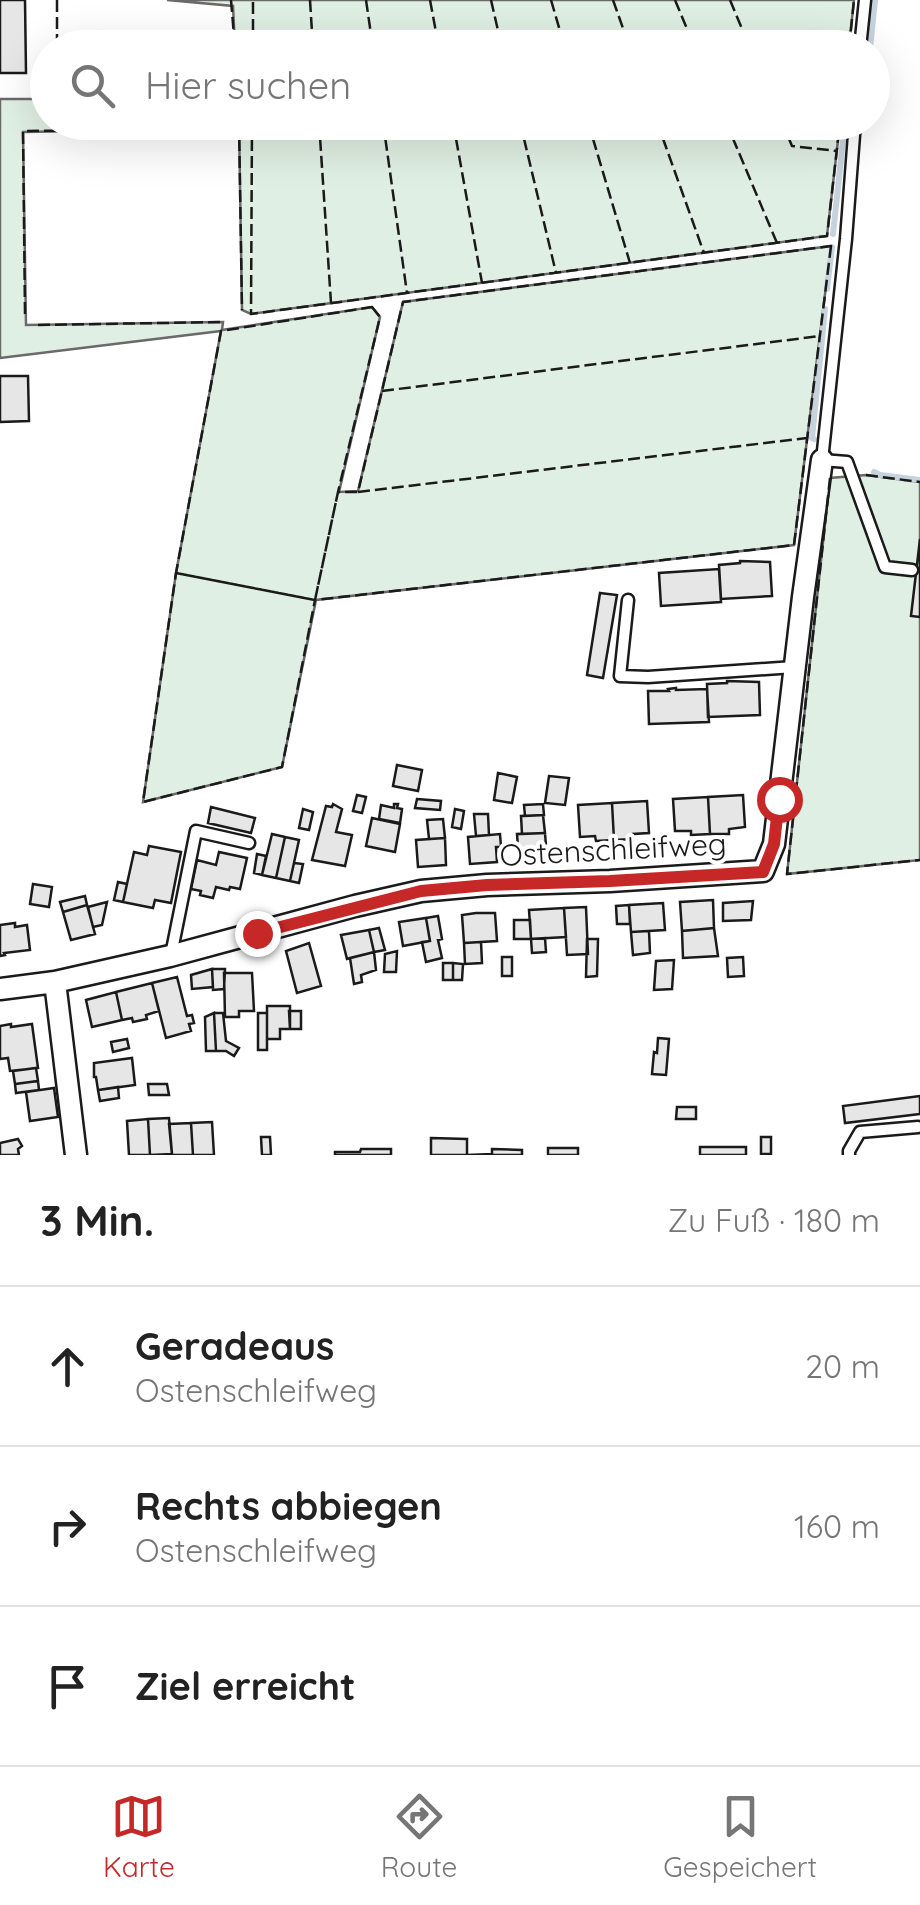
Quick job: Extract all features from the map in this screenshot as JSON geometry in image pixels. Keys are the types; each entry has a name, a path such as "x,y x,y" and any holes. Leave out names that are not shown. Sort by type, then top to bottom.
{"street":[{"name":"Ostenschleifweg","path":"0,989 55,982 170,956 421,891 763,872 774,844 822,460"},
{"path":"55,982 76,1155"}],"lane":[{"path":"862,30 865,0"},
{"path":"854,140 822,460 848,462 884,567 912,570"},
{"path":"628,600 620,676 794,667"},
{"path":"170,956 196,831 248,843"},
{"path":"849,1155 860,1132 918,1127"}],"green space":[{"path":"167,0 854,0 851,30 234,30 233,6"},
{"path":"0,99 30,99 30,132 23,132 26,325 223,322 222,330 372,307 380,317 339,492 358,491 403,302 831,246 794,545 316,600 282,767 143,802 176,573 221,331 0,358"},
{"path":"239,140 838,140 827,236 251,314 242,310"},
{"path":"866,475 920,482 920,860 787,874 830,478"}],"building":[{"path":"0,0 25,0 26,73 0,73"},
{"path":"0,376 28,376 29,421 0,422"},
{"path":"920,539 920,617 911,616"},
{"path":"770,562 772,596 721,599 719,565"},
{"path":"719,569 721,602 661,606 659,573"},
{"path":"600,593 617,595 603,678 587,675"},
{"path":"759,682 760,715 708,717 707,684"},
{"path":"707,689 709,722 649,724 648,691"},
{"path":"397,765 422,770 418,791 393,786"},
{"path":"498,773 517,777 512,803 494,800"},
{"path":"549,776 569,778 565,805 545,803"},
{"path":"357,795 366,797 362,813 353,811"},
{"path":"743,795 745,827 729,829 729,834 710,834 708,797"},
{"path":"708,797 710,834 675,831 673,799"},
{"path":"417,799 441,801 440,810 415,808"},
{"path":"647,801 649,833 614,840 612,803"},
{"path":"612,803 614,840 580,837 578,805"},
{"path":"333,804 342,809 336,832 352,835 345,866 312,860 326,806"},
{"path":"394,804 402,809 400,823 379,819 381,805 394,808"},
{"path":"543,804 544,815 525,816 524,805"},
{"path":"211,807 255,818 251,833 208,823"},
{"path":"303,809 313,812 309,830 299,828"},
{"path":"455,809 464,811 461,829 452,827"},
{"path":"474,814 488,814 489,835 476,836"},
{"path":"543,815 545,833 522,834 521,816"},
{"path":"372,818 400,824 395,852 366,846"},
{"path":"443,819 445,838 429,839 427,820"},
{"path":"545,833 547,859 519,861 517,834"},
{"path":"272,834 285,837 276,878 262,875"},
{"path":"500,834 497,862 470,864 468,837"},
{"path":"285,837 299,840 290,881 276,878"},
{"path":"445,838 446,865 418,867 416,840"},
{"path":"149,846 181,852 171,903 155,900 153,908 123,902 134,852 147,855"},
{"path":"219,852 247,858 240,889 216,887 213,898 200,895 201,891 191,889 197,860 216,865"},
{"path":"257,854 266,856 262,875 254,873"},
{"path":"294,863 303,864 299,883 290,881"},
{"path":"118,882 127,884 123,902 114,900"},
{"path":"33,884 52,887 49,907 30,904"},
{"path":"85,896 87,905 63,912 60,902"},
{"path":"713,900 714,928 682,931 680,902"},
{"path":"753,901 751,920 723,921 723,903"},
{"path":"107,902 102,925 93,927 88,907"},
{"path":"663,903 665,930 631,932 629,905"},
{"path":"87,905 95,934 71,940 63,912"},
{"path":"629,905 630,924 617,924 616,906"},
{"path":"586,907 588,954 567,955 564,908"},
{"path":"564,908 566,937 531,939 529,910"},
{"path":"495,913 497,941 464,943 462,915"},
{"path":"438,916 442,958 426,962 422,942 430,941 426,918"},
{"path":"426,918 430,941 403,946 399,922"},
{"path":"514,920 530,920 531,939 514,939"},
{"path":"15,923 15,927 27,925 30,950 0,956 0,925"},
{"path":"379,928 385,950 374,952 369,930"},
{"path":"714,928 718,956 683,958 682,931"},
{"path":"369,930 374,952 347,959 341,935"},
{"path":"649,931 650,953 633,955 631,932"},
{"path":"545,938 546,952 532,953 531,939"},
{"path":"587,939 598,939 597,976 586,977"},
{"path":"481,942 482,963 465,964 464,943"},
{"path":"309,943 321,986 297,993 286,951"},
{"path":"397,951 396,972 384,972 385,954"},
{"path":"374,952 376,970 361,975 362,982 354,984 350,958"},
{"path":"502,957 512,957 512,976 502,976"},
{"path":"743,957 744,976 728,977 727,958"},
{"path":"674,960 672,989 654,990 656,961"},
{"path":"443,963 453,963 453,980 443,980"},
{"path":"453,963 463,964 462,980 453,980"},
{"path":"212,969 225,969 224,989 213,990"},
{"path":"212,969 213,987 192,989 191,975"},
{"path":"224,973 252,973 254,1011 239,1011 239,1017 225,1017"},
{"path":"177,977 187,1016 192,1015 194,1023 189,1024 191,1031 166,1038 152,983"},
{"path":"152,983 159,1011 146,1015 147,1019 122,1020 116,992"},
{"path":"116,992 122,1020 92,1027 86,1000"},
{"path":"267,1006 290,1006 290,1029 280,1029 280,1039 267,1039"},
{"path":"289,1011 301,1011 301,1029 290,1029"},
{"path":"214,1013 223,1013 226,1041 239,1048 234,1056 216,1051"},
{"path":"214,1013 216,1051 206,1051 205,1017"},
{"path":"258,1013 267,1013 267,1050 258,1050"},
{"path":"32,1024 38,1068 10,1071 8,1058 0,1059 0,1026"},
{"path":"658,1038 669,1039 666,1075 652,1074"},
{"path":"127,1039 129,1048 113,1052 111,1042"},
{"path":"132,1058 135,1085 98,1090 94,1063"},
{"path":"36,1068 38,1081 15,1084 13,1071"},
{"path":"38,1081 39,1090 16,1093 15,1084"},
{"path":"148,1084 167,1084 169,1095 149,1095"},
{"path":"118,1087 119,1098 100,1101 98,1090"},
{"path":"54,1088 58,1117 30,1121 26,1092"},
{"path":"920,1096 920,1114 845,1123 843,1106"},
{"path":"677,1107 696,1107 696,1119 676,1119"},
{"path":"169,1118 172,1154 150,1155 148,1119"},
{"path":"148,1119 150,1155 129,1155 127,1121"},
{"path":"212,1122 214,1155 193,1155 191,1123"},
{"path":"191,1123 193,1155 172,1155 169,1124"},
{"path":"261,1137 270,1137 271,1155 262,1155"},
{"path":"761,1137 771,1137 771,1154 761,1154"},
{"path":"431,1138 467,1139 467,1155 431,1155"},
{"path":"18,1139 22,1146 19,1155 0,1155 0,1143"},
{"path":"700,1147 746,1147 746,1155 700,1155"},
{"path":"548,1148 578,1148 578,1155 548,1155"},
{"path":"361,1149 391,1149 391,1155 335,1155"},
{"path":"492,1149 522,1150 522,1155 467,1155 492,1154"}],"waterway":[{"path":"872,30 875,0"},
{"path":"833,234 843,140"},
{"path":"827,289 832,247"},
{"path":"814,439 825,309"},
{"path":"874,472 920,480"}],"fence":[{"path":"57,0 57,30"},
{"path":"231,0 234,30"},
{"path":"253,0 253,30"},
{"path":"310,0 312,30"},
{"path":"366,0 370,30"},
{"path":"430,0 436,30"},
{"path":"491,0 498,30"},
{"path":"551,0 560,30"},
{"path":"613,0 624,30"},
{"path":"675,0 688,30"},
{"path":"730,0 742,30"},
{"path":"851,30 854,0"},
{"path":"25,314 23,131 30,131"},
{"path":"239,140 242,310"},
{"path":"252,140 251,314 827,236 838,140"},
{"path":"320,140 331,303"},
{"path":"386,140 407,293"},
{"path":"456,140 482,283"},
{"path":"524,140 556,273"},
{"path":"593,140 630,263"},
{"path":"663,140 704,253"},
{"path":"734,140 777,243"},
{"path":"790,140 792,146 837,151"},
{"path":"831,246 794,545 315,600 338,492 358,492 403,302 831,246"},
{"path":"372,307 380,317 315,600 176,573 221,331 372,307"},
{"path":"38,325 223,322"},
{"path":"382,391 820,336"},
{"path":"358,492 807,438"},
{"path":"866,475 920,482"},
{"path":"830,478 787,874 920,860"},
{"path":"176,573 315,600 282,767 143,802 176,573"}],"route":[{"path":"257,933 421,891 763,872 774,844 779,799"}]}
